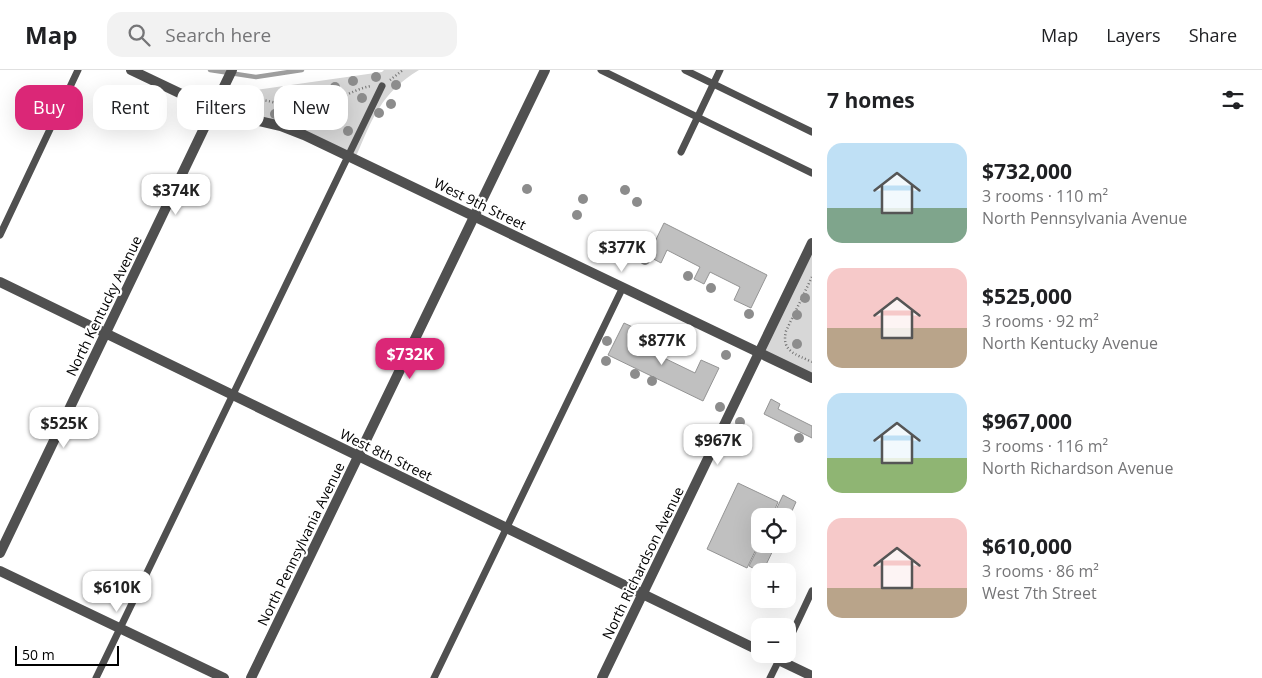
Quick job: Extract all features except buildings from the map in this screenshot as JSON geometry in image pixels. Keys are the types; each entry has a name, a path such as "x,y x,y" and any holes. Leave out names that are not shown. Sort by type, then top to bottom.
{"street":[{"name":"West 9th Street","path":"131,70 177,92"},
{"name":"North Kentucky Avenue","path":"225,85 232,70"},
{"name":"North Pennsylvania Avenue","path":"251,678 545,70"},
{"name":"West 9th Street","path":"264,122 281,126 304,135 349,156 812,378"},
{"name":"North Kentucky Avenue","path":"0,553 203,130"},
{"name":"North Richardson Avenue","path":"602,678 812,243"},
{"name":"West 8th Street","path":"0,282 751,647"},
{"path":"0,571 224,678"},
{"path":"789,663 806,675"}],"lane":[{"path":"0,235 78,70"},
{"path":"601,70 812,174"},
{"path":"684,70 812,132"},
{"path":"681,152 720,70"},
{"path":"96,678 382,86"},
{"path":"434,678 623,287"},
{"path":"796,625 812,591"},
{"path":"770,678 777,663"}],"path":[{"path":"264,100 306,110 316,108 362,89 382,86 403,70"},
{"path":"812,276 784,338 787,348 791,352 812,362"}],"shaded area":[{"path":"384,70 419,70 395,88 379,108 355,159 304,135 286,130 348,130 348,85 290,85 382,72"},
{"path":"274,87 274,126 264,124 264,89"},
{"path":"812,243 812,378 760,352"}],"waterway":[{"path":"210,70 256,77 302,70"}]}
